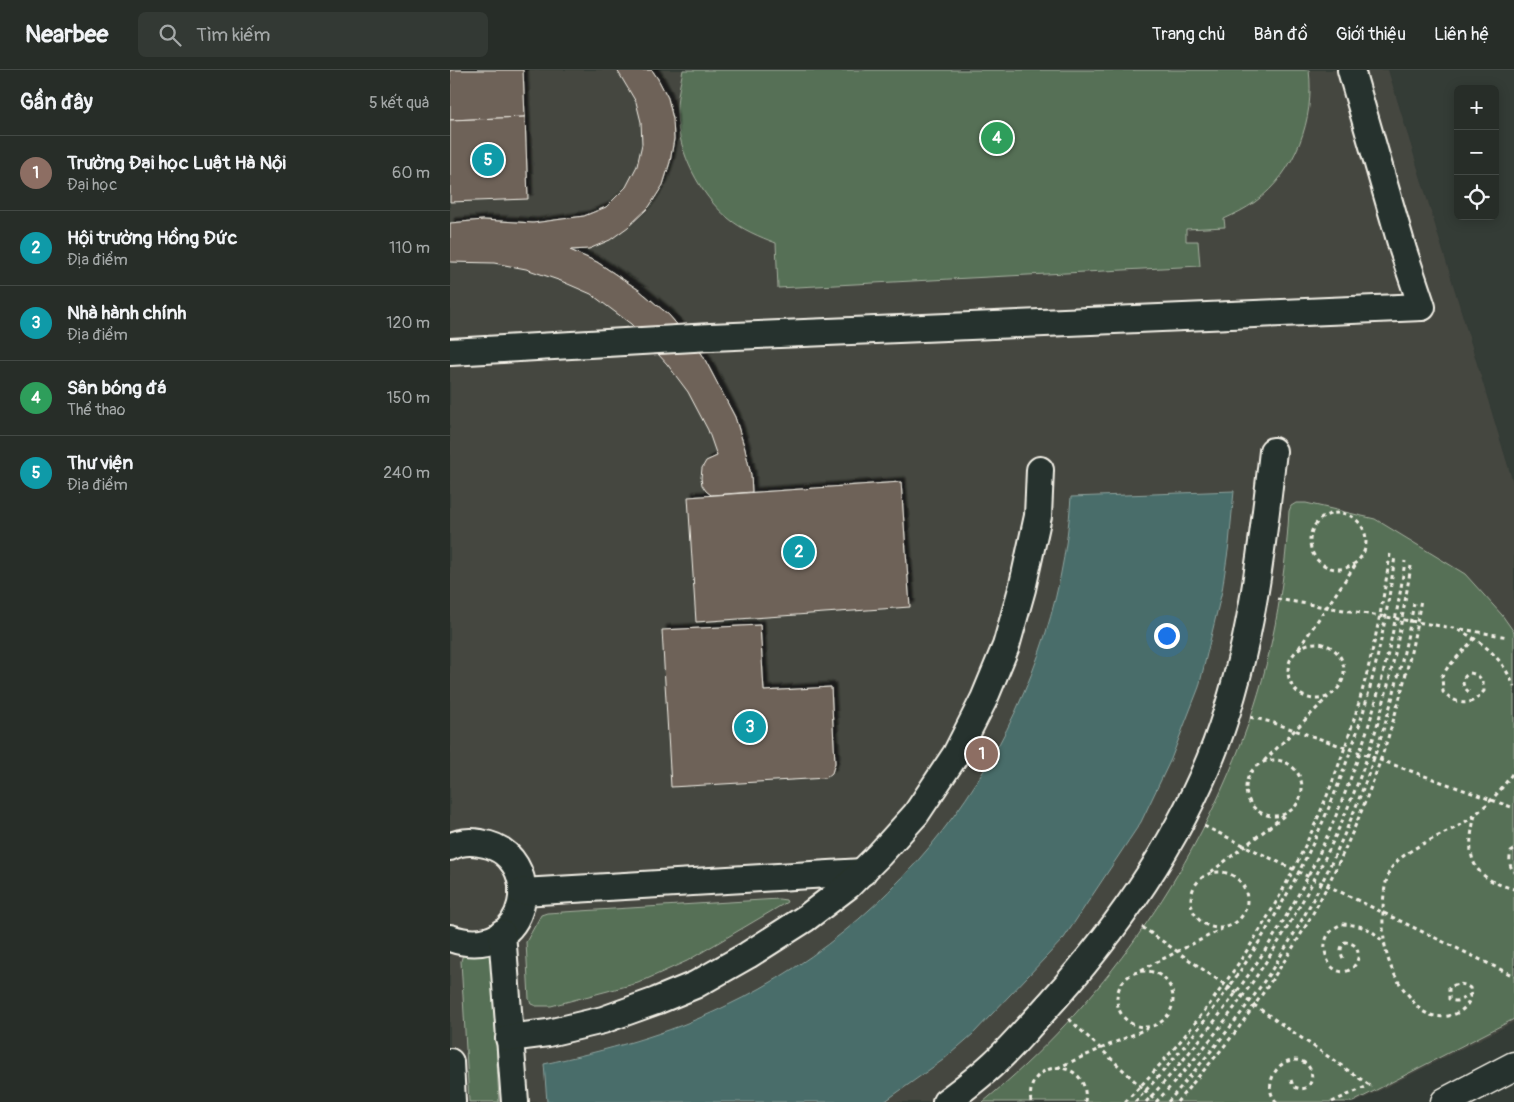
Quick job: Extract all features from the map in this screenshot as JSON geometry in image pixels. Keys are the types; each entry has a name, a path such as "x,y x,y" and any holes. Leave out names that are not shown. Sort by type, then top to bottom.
{"main road":[{"path":"1445,1102 1514,1066"}],"street":[{"path":"450,352 710,337 1422,307 1403,250 1351,70"},
{"path":"946,1102 994,1064 1066,986 1119,920 1155,868 1190,801 1216,743 1249,626 1259,562 1272,451"},
{"path":"509,1038 552,1032 603,1020 695,985 748,955 806,918 848,886 862,872 916,814 956,754 984,699 1006,646 1022,589 1038,516 1040,470"},
{"path":"450,847 454,844 471,841 487,844 503,851 514,864 521,879 522,892 519,912 510,927 497,938 480,943 464,943 450,938"},
{"path":"522,892 862,872"},
{"path":"502,933 514,1102"},
{"path":"450,1062 452,1102"}],"path":[{"path":"1331,695 1324,698 1311,699 1299,693 1290,683 1288,669 1292,656 1358,561 1365,549 1366,542 1364,532 1358,522 1348,515 1337,513 1326,516 1316,523 1311,533 1310,546 1316,559 1321,564 1340,569 1353,565 1358,561"},
{"path":"1125,1102 1181,1039 1224,984 1268,917 1294,869 1321,812 1346,748 1357,712 1380,617 1390,554"},
{"path":"1135,1102 1186,1044 1229,987 1268,927 1299,872 1323,822 1351,750 1373,675 1386,617 1395,556"},
{"path":"1146,1102 1198,1044 1236,992 1276,932 1308,876 1337,813 1359,752 1384,669 1396,619 1406,561"},
{"path":"1065,1015 1156,1102 1208,1041 1242,996 1279,941 1339,827 1376,730 1402,620 1411,566"},
{"path":"1275,599 1508,637"},
{"path":"1177,1102 1254,1005 1298,938 1327,885 1353,831 1380,760 1402,693 1421,599"},
{"path":"1168,1102 1224,1036 1249,1002 1274,965 1322,882 1345,835 1374,758 1399,678 1414,603"},
{"path":"1453,628 1475,638 1502,663 1510,675 1514,687"},
{"path":"1469,692 1464,688 1463,681 1465,676 1469,673 1480,677 1484,684 1484,691 1472,701 1466,703 1457,702 1443,692 1441,685 1442,676 1448,666 1475,638"},
{"path":"1288,812 1269,816 1257,810 1248,800 1247,780 1252,770 1295,731 1340,685 1343,665 1338,654 1330,647 1318,643 1307,644 1297,650"},
{"path":"1244,716 1359,752 1514,808"},
{"path":"1224,928 1214,928 1202,923 1197,918 1191,906 1195,886 1200,880 1288,812 1301,796 1302,790 1299,775 1291,766 1273,760 1261,763"},
{"path":"1472,994 1458,1001 1453,1001 1448,999 1448,988 1453,985 1466,985 1470,988 1472,994 1471,1000 1468,1006 1454,1014 1435,1017 1424,1013 1399,985 1391,970 1385,945 1383,912 1386,882 1393,866 1403,856 1466,821 1492,800 1514,771"},
{"path":"1475,814 1470,842 1473,860 1479,872 1488,880 1514,889"},
{"path":"1200,824 1514,976"},
{"path":"1514,850 1510,852 1509,859 1510,867 1514,872"},
{"path":"1154,1026 1140,1027 1134,1025 1128,1022 1119,1011 1117,1005 1118,991 1126,979 1177,951 1233,924 1243,914 1246,902 1245,891 1239,881 1229,874 1217,872 1208,874"},
{"path":"1343,958 1340,949 1345,942 1356,946 1357,961 1350,971 1345,972 1331,966 1324,949 1324,942 1327,936 1332,930 1342,924 1366,928 1378,935 1385,945"},
{"path":"1139,926 1371,1086 1332,1102"},
{"path":"1031,1102 1031,1087 1036,1078 1046,1070 1057,1068 1154,1026 1165,1019 1169,1014 1173,1000 1171,990 1165,980 1159,975 1148,971 1136,973"},
{"path":"1277,1102 1272,1096 1270,1088 1272,1078 1280,1064 1287,1060 1302,1060 1311,1071 1312,1078 1310,1084 1307,1088 1297,1089 1293,1086 1291,1080"},
{"path":"1057,1068 1068,1069 1081,1079 1086,1090 1085,1102"}],"shaded area":[{"path":"450,70 1388,70 1514,486 1514,1022 1357,1102 450,1102"}],"green space":[{"path":"683,70 1309,70 1310,89 1309,107 1300,143 1282,176 1251,205 1224,219 1225,227 1186,229 1186,241 1198,241 1200,266 778,288 776,243 739,226 728,218 708,197 692,172 682,144 677,116"},
{"path":"1296,503 1306,503 1375,519 1465,574 1502,615 1514,632 1514,1019 1353,1102 983,1102 1026,1064 1066,1024 1104,980 1138,935 1170,887 1198,837 1223,786 1245,733 1262,680 1280,596 1289,511 1291,506"},
{"path":"786,900 787,902 687,961 638,983 551,1006 531,1004 529,999 526,942 541,915 547,913"},
{"path":"469,951 486,952 492,958 499,1102 469,1102 461,961 463,954"}],"water":[{"path":"1234,491 1222,591 1199,687 1171,759 1141,822 1064,938 973,1034 943,1060 884,1102 547,1102 544,1064 636,1041 680,1026 724,1007 795,968 859,919 916,862 966,799 1007,729 1038,655 1060,577 1071,497"}],"building":[{"path":"450,70 523,70 525,117 450,120"},
{"path":"617,70 652,70 658,79 668,98 673,119 674,139 670,162 663,185 649,207 628,227 610,240 589,249 570,250 597,262 639,290 669,315 702,354 735,417 751,475 752,492 711,495 706,491 702,485 702,468 706,461 717,456 708,430 688,392 667,364 631,324 591,294 526,269 494,263 450,262 450,223 483,220 533,223 584,216 606,207 626,187 637,166 642,144 641,122 636,102"},
{"path":"525,117 528,199 450,202 450,120"},
{"path":"901,482 910,607 696,622 688,497"},
{"path":"760,625 764,691 831,687 835,763 832,773 826,778 671,787 662,630"}],"place":[{"name":"Sân bóng đá","path":"997,138"},
{"name":"Thư viện","path":"488,160"},
{"name":"Hội trường Hồng Đức","path":"799,552"},
{"name":"Nhà hành chính","path":"750,727"},
{"name":"Trường Đại học Luật Hà Nội","path":"982,754"}]}
